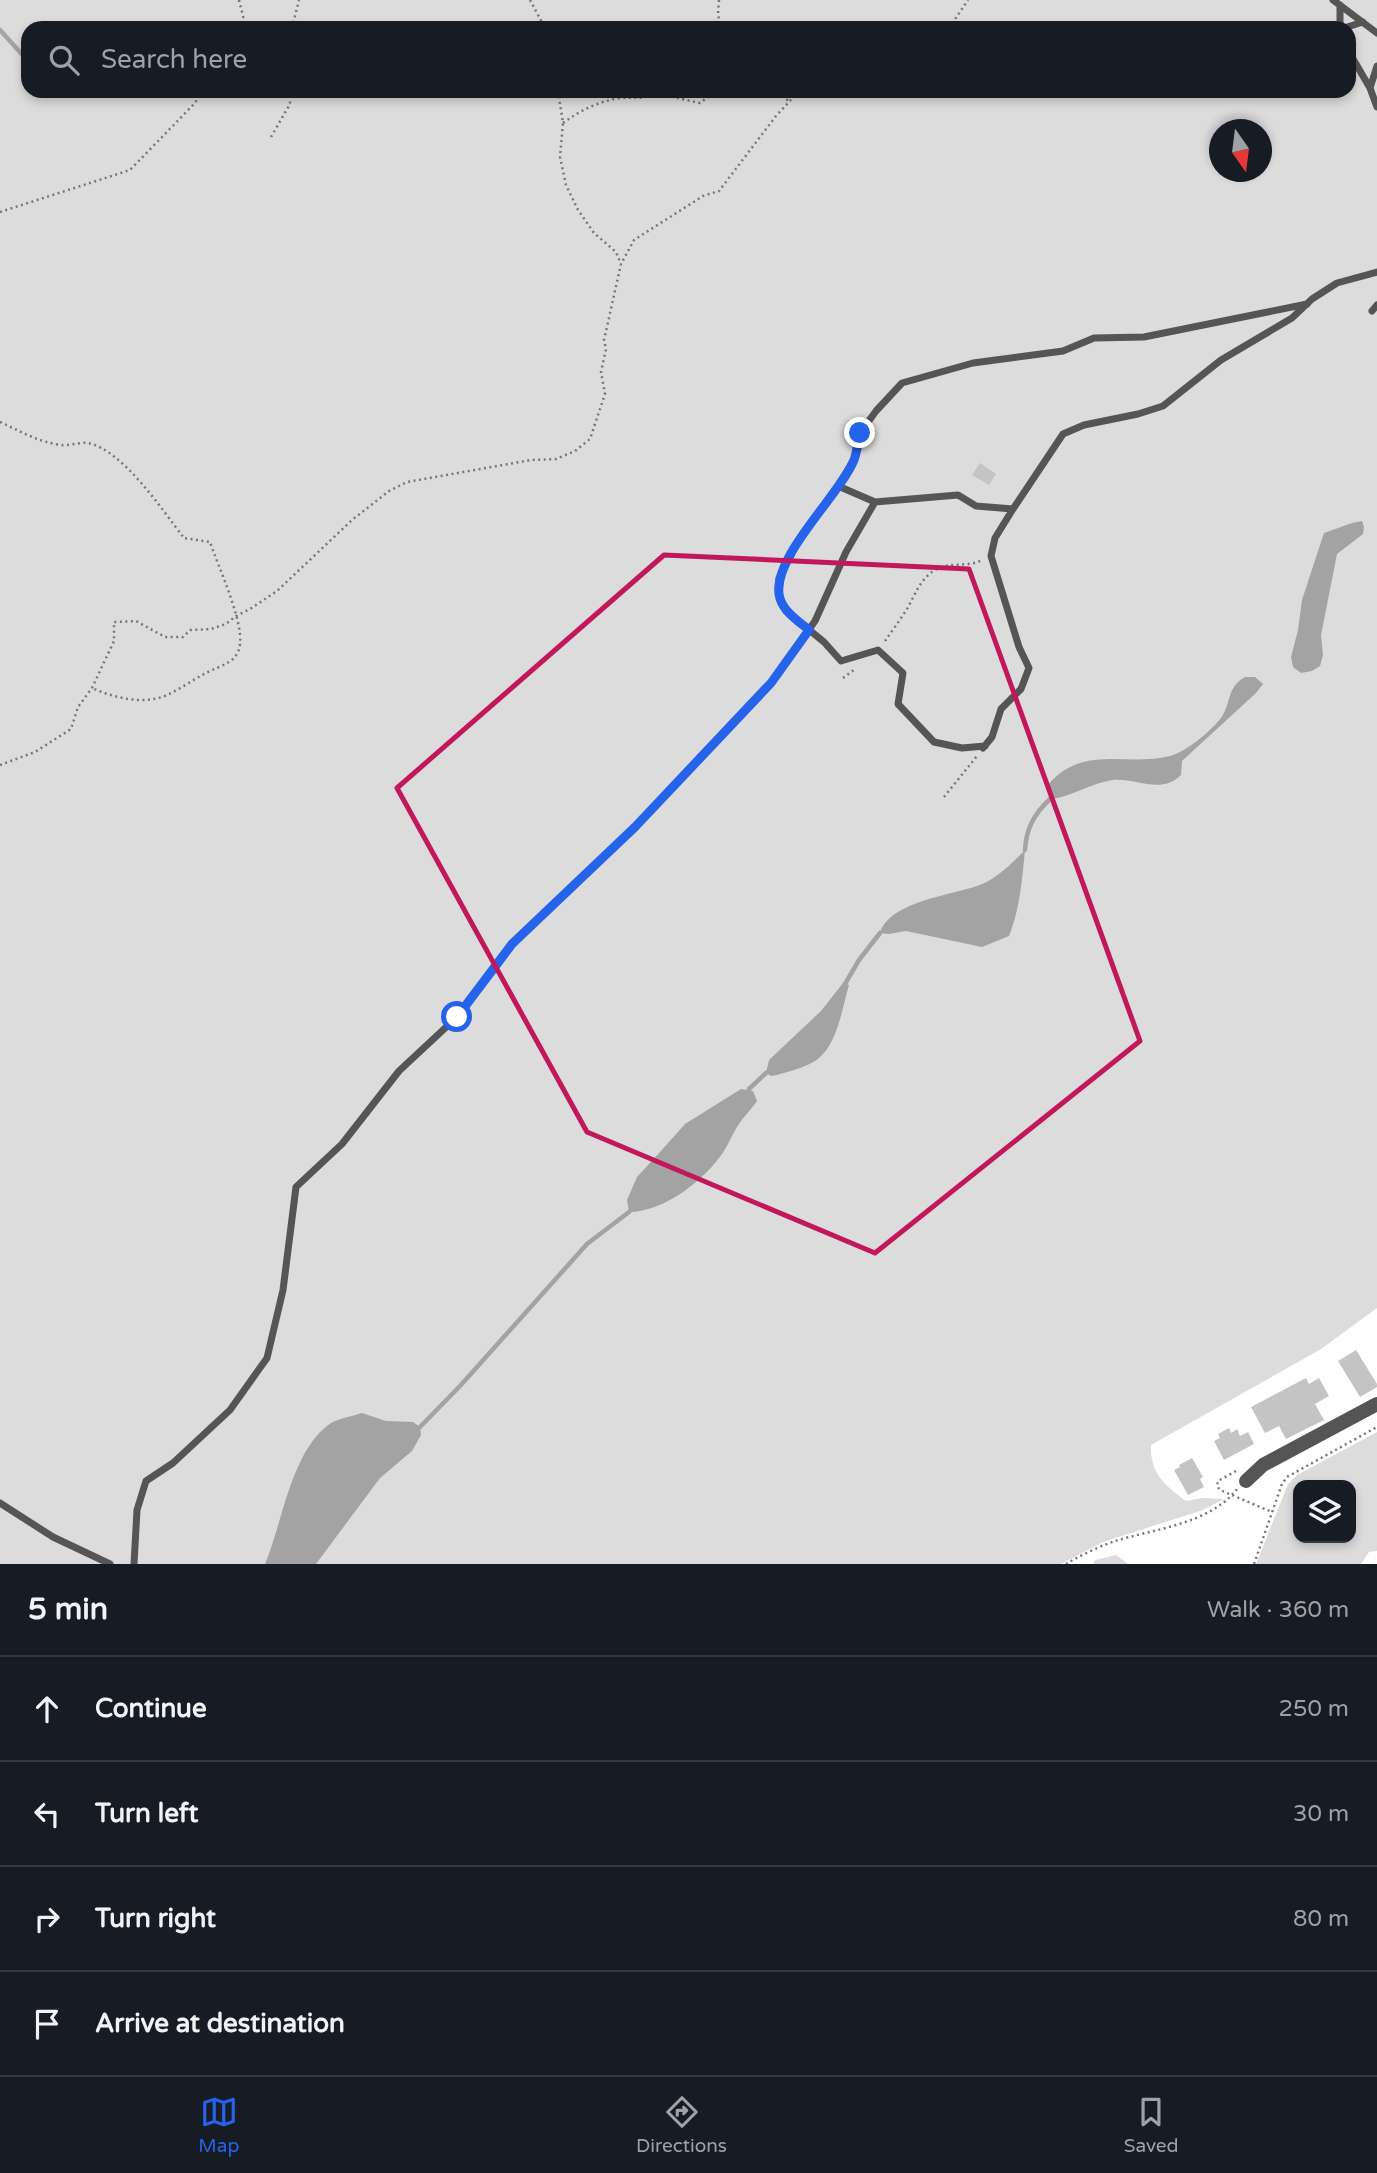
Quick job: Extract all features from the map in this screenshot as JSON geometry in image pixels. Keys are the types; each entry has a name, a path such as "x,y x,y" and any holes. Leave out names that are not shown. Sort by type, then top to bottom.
{"street":[{"path":"1247,1481 1263,1465 1377,1404"}],"lane":[{"path":"1336,3 1377,33"},
{"path":"1336,3 1340,21"},
{"path":"1356,24 1363,22"},
{"path":"1356,64 1377,107"},
{"path":"1370,88 1377,66"},
{"path":"1307,304 1144,337 1094,338 1063,351 973,363 902,383 860,433 854,460 802,536 779,578 779,596 786,611 824,642 841,661 878,650 903,673 898,704 933,742 962,748 983,748 992,737 1001,709 1021,689 1029,668 1019,647 991,556 995,538 1063,434 1084,425 1163,406 1221,360 1293,318 1307,304 1337,283 1377,272"},
{"path":"838,486 875,502 958,495 976,506 1013,509"},
{"path":"134,1564 136,1510 146,1481 173,1463 230,1410 267,1358 283,1290 296,1187 342,1144 399,1071 457,1017 512,944 635,827 771,683 815,621 846,552 875,502"},
{"path":"0,1503 53,1537 110,1564"}],"path":[{"path":"239,0 244,21"},
{"path":"294,21 299,0"},
{"path":"530,0 541,21"},
{"path":"719,0 720,21"},
{"path":"954,21 968,0"},
{"path":"0,212 130,170 198,98"},
{"path":"271,137 290,104 290,98"},
{"path":"559,98 563,123 560,157 566,185 594,233 616,252 621,264"},
{"path":"563,123 587,107 620,98 648,98"},
{"path":"680,98 700,103 707,98"},
{"path":"784,98 791,102"},
{"path":"0,765 35,752 71,729 78,707 92,688 114,641 114,622 136,621 165,637 183,637 190,630 211,629 226,624 277,591 352,520 389,491 407,482 531,460 556,459 575,451 590,439 605,394 601,372 606,349 604,341 621,264 634,240 703,196 719,191 776,116 794,98"},
{"path":"0,422 35,440 63,446 87,443 107,452 137,478 184,538 210,542 236,616 241,632 237,657 167,695 127,699 111,697 92,688"},
{"path":"843,678 878,650 906,611 921,583 935,570 951,564 976,563 991,556"},
{"path":"944,797 983,748"},
{"path":"1254,1564 1282,1484 1293,1472 1377,1427"},
{"path":"1232,1495 1272,1512"},
{"path":"1066,1564 1111,1542 1185,1521 1226,1501"}],"highlighted area":[{"path":"664,555 969,569 1140,1041 875,1253 587,1132 397,788"}],"shaded area":[{"path":"0,0 1377,0 1377,1308 1321,1349 1151,1445 1153,1464 1160,1478 1186,1501 1203,1498 1224,1499 1203,1510 1103,1542 1061,1564 0,1564"},
{"path":"1362,521 1363,534 1337,554 1321,635 1323,655 1320,666 1301,673 1293,667 1291,657 1302,600 1324,533"},
{"path":"1245,677 1255,677 1263,684 1182,761 1181,775 1173,781 1157,785 1113,780 1050,799 1048,785 1061,772 1075,765 1105,759 1154,759 1170,756 1191,746 1221,718 1232,691"},
{"path":"1025,850 1022,883 1009,936 982,947 906,931 880,933 886,922 908,907 991,880"},
{"path":"843,983 849,985 838,1024 825,1051 815,1061 799,1068 771,1076 766,1073 769,1060 821,1011"},
{"path":"741,1089 753,1091 757,1101 706,1173 682,1192 656,1207 629,1212 627,1200 637,1177 685,1124"},
{"path":"362,1413 386,1421 413,1422 420,1427 421,1435 412,1451 380,1478 316,1564 265,1564 297,1468 306,1451 317,1435 331,1423"},
{"path":"1377,1432 1377,1551 1369,1552 1361,1564 1256,1564 1288,1484 1297,1475"},
{"path":"1116,1555 1128,1564 1093,1564 1095,1560"}],"building":[{"path":"980,463 996,474 989,485 972,475"},
{"path":"1356,1350 1377,1384 1377,1387 1360,1397 1338,1361"},
{"path":"1306,1378 1309,1384 1319,1378 1329,1396 1315,1404 1324,1420 1286,1439 1279,1426 1265,1433 1251,1407"},
{"path":"1229,1428 1231,1433 1237,1429 1240,1436 1248,1432 1254,1444 1224,1460 1214,1441 1220,1438 1218,1434"},
{"path":"1192,1458 1203,1477 1200,1479 1204,1487 1188,1495 1174,1470"}],"waterway":[{"path":"0,30 21,53"},
{"path":"1025,850 1032,822 1050,799"},
{"path":"845,984 880,933"},
{"path":"749,1089 766,1073"},
{"path":"420,1427 587,1244 629,1212"}],"route":[{"path":"457,1017 512,944 635,827 771,683 809,630 786,611 779,596 779,578 802,536 854,460 860,433"}]}
